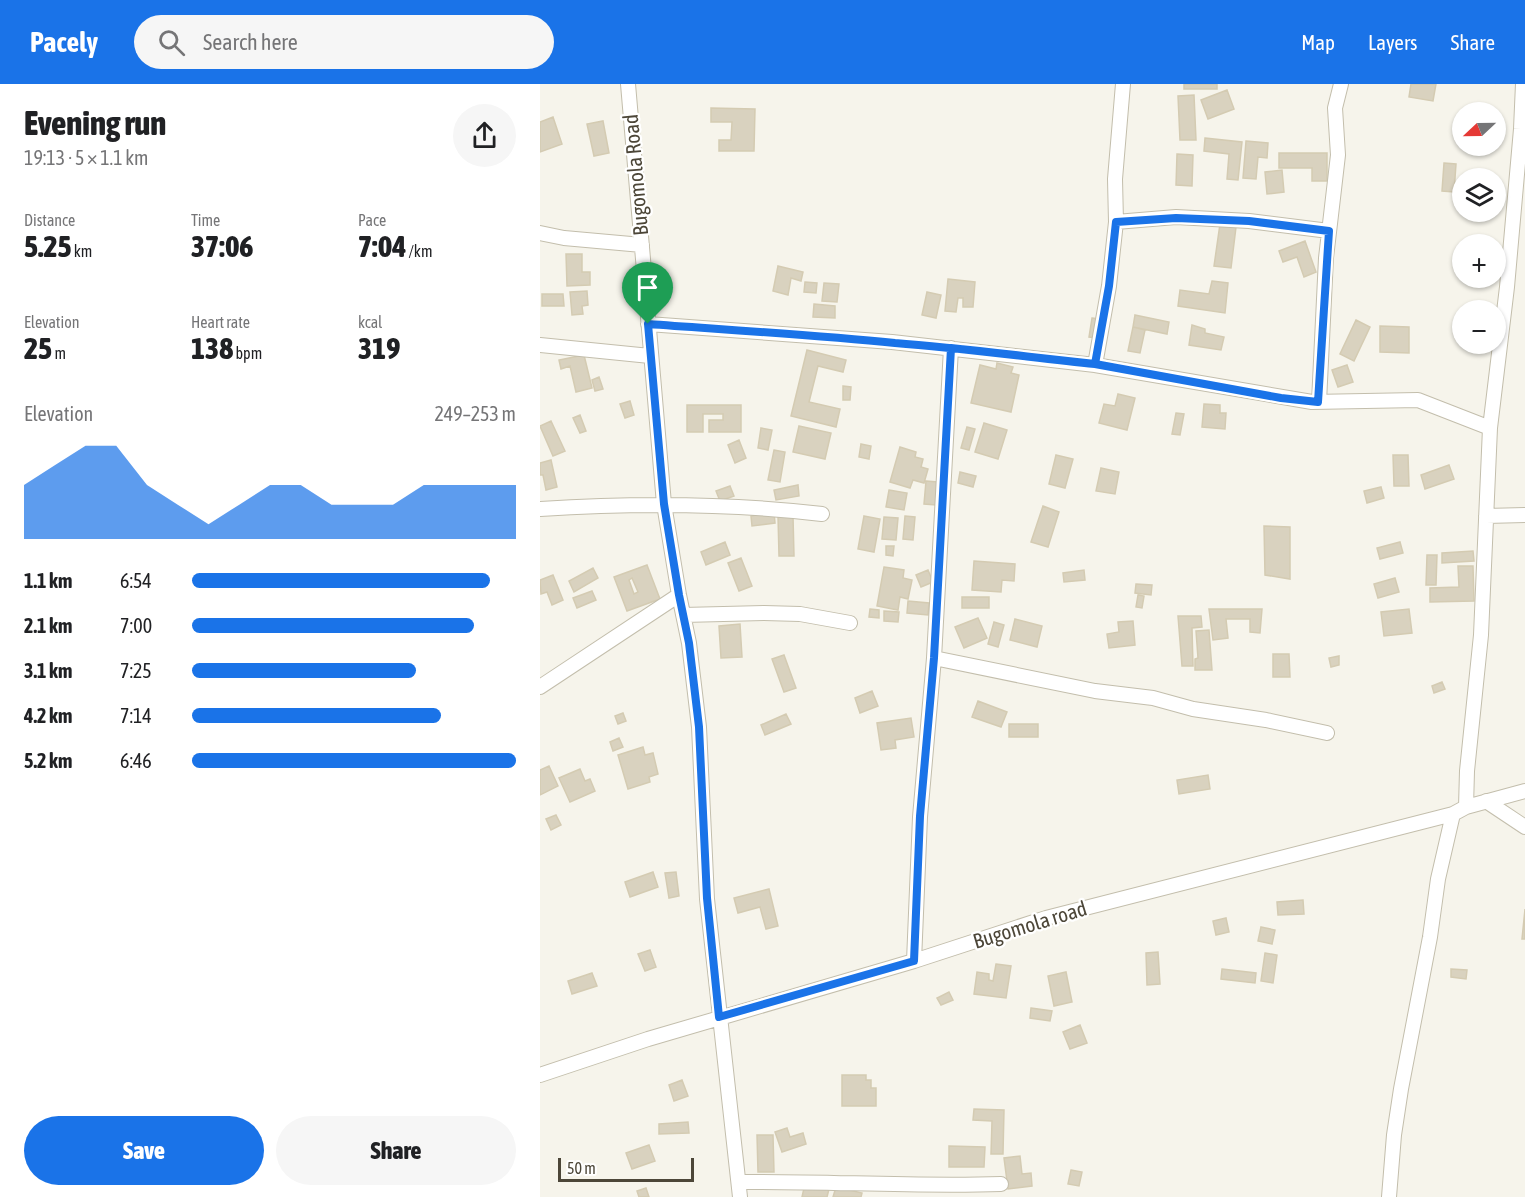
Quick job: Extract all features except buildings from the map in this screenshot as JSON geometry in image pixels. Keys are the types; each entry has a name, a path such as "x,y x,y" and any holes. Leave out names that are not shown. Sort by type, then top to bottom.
{"street":[{"name":"Bugomola Road","path":"628,84 664,504 689,643 699,727 707,898 740,1197"},
{"path":"1095,364 1109,286 1116,222 1115,179 1123,84"},
{"path":"1318,402 1329,231 1338,155 1335,108 1341,84"},
{"path":"1466,807 1467,771 1481,635 1490,428 1508,287 1524,84"},
{"path":"1116,222 1176,218 1249,221 1329,231"},
{"path":"540,233 564,238 642,245"},
{"path":"648,324 951,348 1095,364 1281,398 1318,402 1418,400 1490,428"},
{"path":"540,345 650,356"},
{"path":"914,961 920,816 934,658 951,348"},
{"path":"540,509 664,504 766,508 822,514"},
{"path":"1486,516 1525,515"},
{"path":"540,687 679,595"},
{"path":"683,615 800,614 850,623"},
{"path":"934,658 1095,691 1154,698 1193,709 1266,720 1327,733"},
{"name":"Bugomola road","path":"540,1075 648,1038 914,961 1046,918 1453,814 1466,807 1525,791"},
{"path":"1486,801 1525,827"},
{"path":"1389,1197 1394,1135 1401,1089 1430,938 1438,879 1453,814"},
{"path":"739,1182 803,1181 946,1186 1001,1184"}],"route":[{"path":"648,324 664,504 689,643 699,727 707,898 719,1017 914,961 920,816 944,513 951,348 1095,364 1281,398 1318,402 1329,231 1249,221 1176,218 1116,222 1109,286 1095,364 1023,356 951,348 892,342 648,324"}]}
